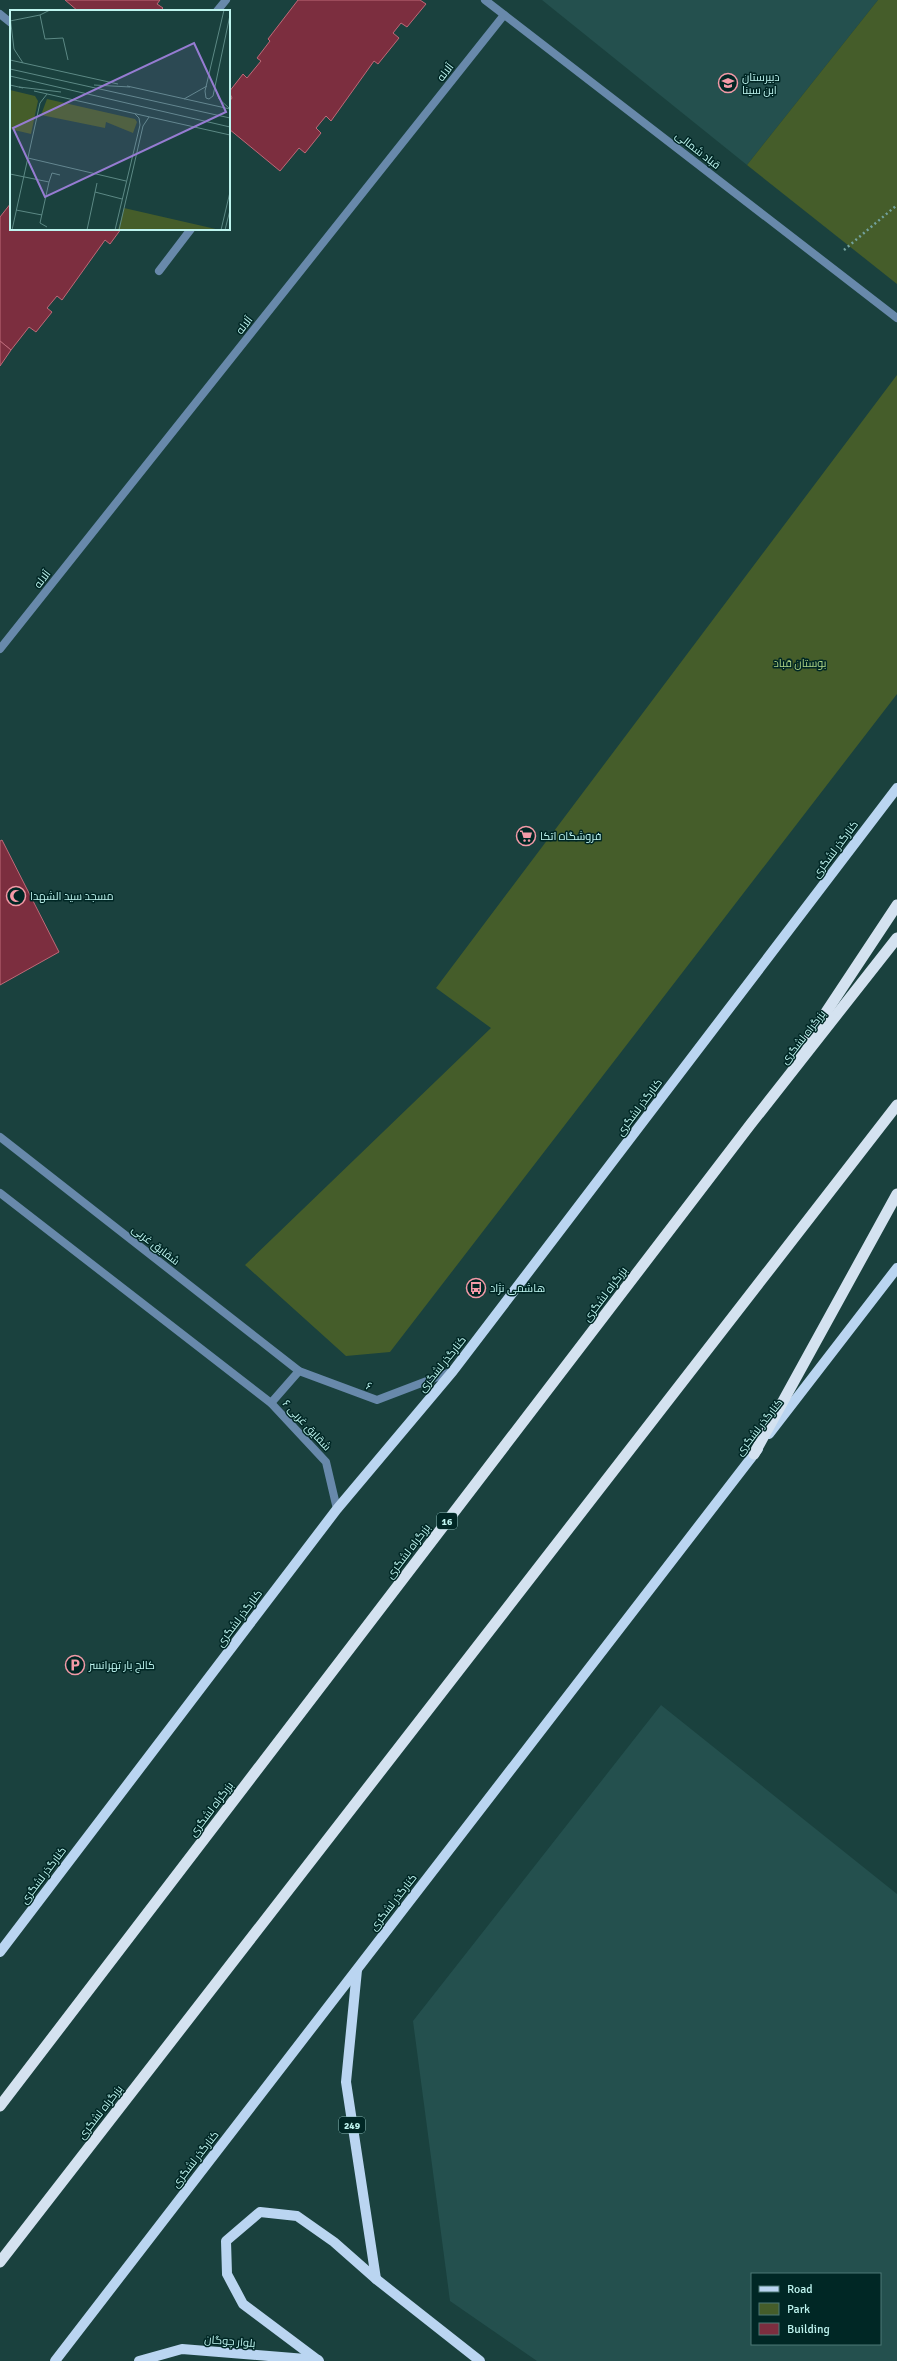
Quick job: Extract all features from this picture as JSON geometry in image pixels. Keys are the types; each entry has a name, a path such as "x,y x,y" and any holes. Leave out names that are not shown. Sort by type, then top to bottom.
{"highway":[{"path":"750,1125 897,905"},
{"name":"بزرگراه لشگری","path":"0,2106 750,1125 897,938"},
{"name":"بزرگراه لشگری","path":"0,2262 897,1105"},
{"path":"754,1454 897,1194"}],"main road":[{"name":"کنارگذر لشگری","path":"0,1952 337,1509 453,1371 897,788"},
{"name":"کنارگذر لشگری","path":"55,2361 897,1268"},
{"name":"249","path":"357,1970 346,2082 376,2279"},
{"path":"319,2361 243,2304 227,2274 226,2241 260,2212 297,2216 334,2242 376,2279 480,2361"},
{"name":"بلوار چوگان","path":"139,2361 182,2349 319,2361"}],"street":[{"path":"218,10 226,0"},
{"name":"قباد شمالی","path":"485,0 897,318"},
{"path":"0,14 10,22"},
{"name":"آلاله","path":"0,649 504,15"},
{"path":"158,271 190,230"},
{"name":"شقایق غربی","path":"0,1137 299,1371"},
{"path":"0,1193 271,1403 299,1371"},
{"name":"۶","path":"299,1371 377,1400 453,1371"},
{"name":"۶ شقایق غربی","path":"271,1403 326,1462 337,1509"}],"path":[{"path":"827,263 897,205"}],"shaded area":[{"name":"دبیرستان ابن سینا","path":"542,0 878,0 747,165"},
{"path":"661,1705 897,1894 897,2361 537,2361 450,2301 413,2021"}],"green space":[{"path":"878,0 897,0 897,284 747,165"},
{"name":"بوستان قباد","path":"897,375 897,694 390,1352 346,1356 245,1265 491,1028 436,988"}],"building":[{"path":"65,0 160,0 157,4 163,8 161,10 77,10"},
{"path":"298,0 420,0 426,4 407,27 401,23 393,33 399,38 378,64 374,61 331,121 326,116 316,128 321,133 305,153 299,148 280,171 230,130 230,101 232,98 230,91 243,74 247,78 261,61 257,58 270,41 268,39"},
{"path":"10,204 10,230 120,230 110,244 105,240 62,300 57,296 47,308 52,312 36,332 29,327 11,350 0,341 0,217"},
{"path":"0,341 11,350 0,366"},
{"name":"مسجد سید الشهدا","path":"2,840 59,952 0,985 0,841"}],"place":[{"name":"دبیرستان ابن سینا","path":"728,83"},
{"name":"فروشگاه اتکا","path":"526,836"},
{"name":"مسجد سید الشهدا","path":"16,896"},
{"name":"هاشمی نژاد","path":"476,1288"},
{"name":"کالج بار تهرانسر","path":"75,1665"}]}
